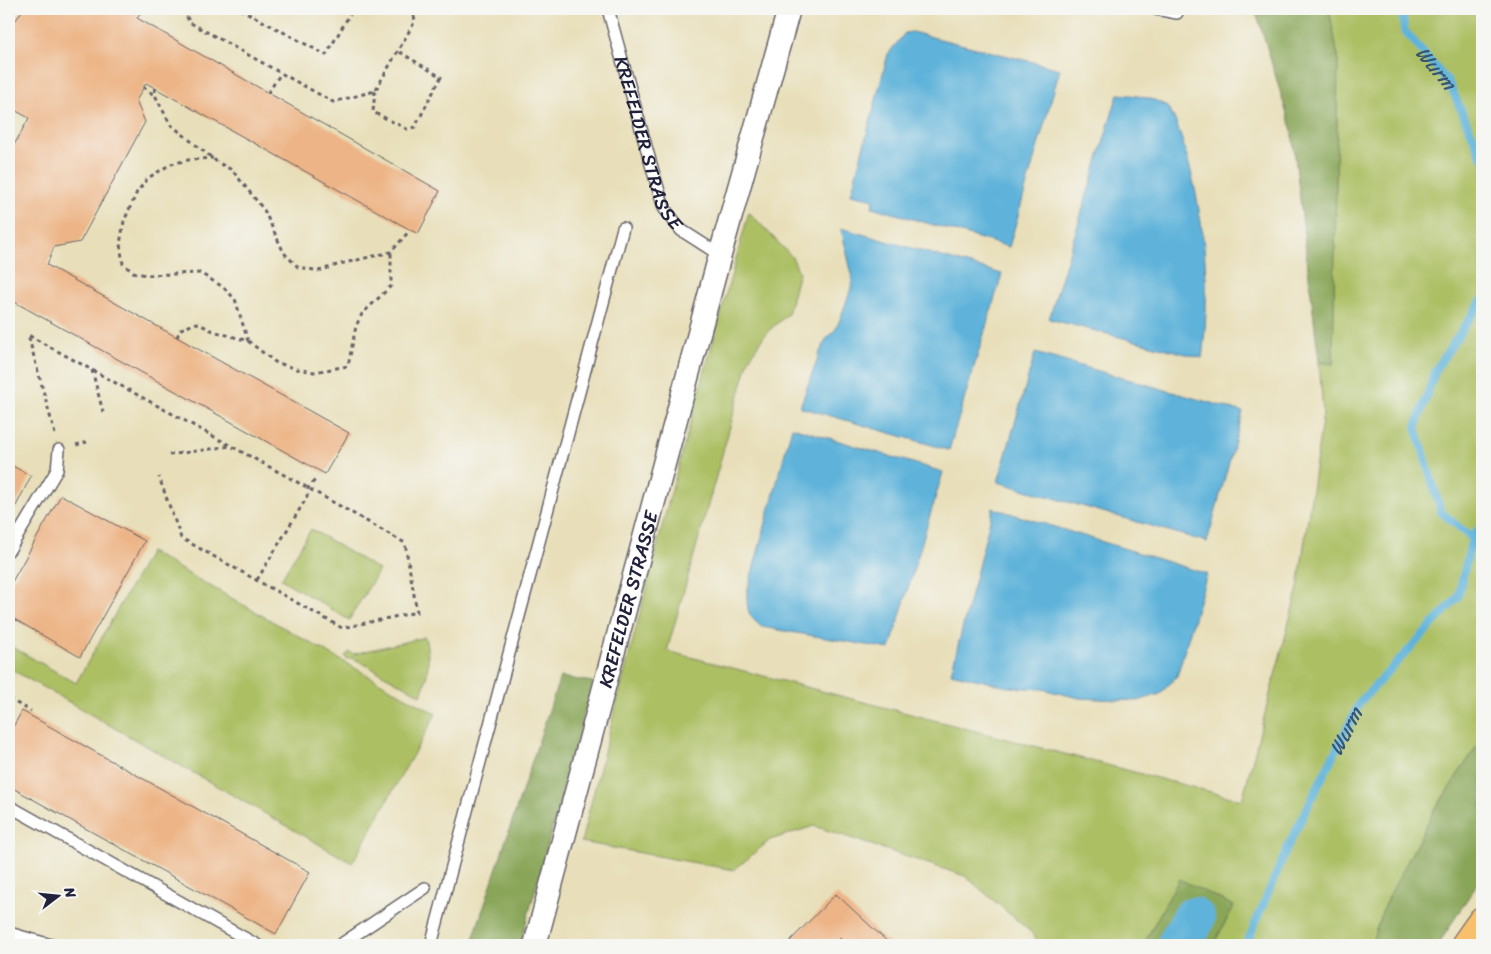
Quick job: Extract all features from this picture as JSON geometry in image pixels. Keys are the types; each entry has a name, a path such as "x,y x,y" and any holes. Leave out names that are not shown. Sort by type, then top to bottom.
{"highway":[{"path":"1465,945 1482,921"}],"street":[{"name":"KREFELDER STRASSE","path":"535,945 720,255 789,9"}],"lane":[{"name":"KREFELDER STRASSE","path":"608,9 664,208 681,230 720,255"},
{"path":"1156,9 1177,14"},
{"path":"431,945 623,228"},
{"path":"9,550 57,470 59,450"},
{"path":"9,806 257,945"},
{"path":"340,945 425,888"},
{"path":"9,933 51,945"}],"path":[{"path":"184,9 189,22 333,102 375,91"},
{"path":"240,9 326,55 353,9"},
{"path":"398,52 441,77 415,127 407,129 373,112 375,91 416,21 412,9"},
{"path":"268,93 281,73"},
{"path":"144,87 154,95 170,124 213,158 232,170 244,184 264,210 284,253 298,267 319,271 390,252 410,230"},
{"path":"154,95 155,88"},
{"path":"213,158 171,164 148,178 137,192 124,221 120,244 123,264 132,272 146,274 200,273 223,287 235,299 248,341"},
{"path":"176,337 182,329 197,323 213,332 248,341 275,362 297,369 314,372 348,366 356,326 362,314 391,286 390,252"},
{"path":"87,442 59,450 28,335 405,543 417,612 342,628 181,538 159,477"},
{"path":"92,370 103,412"},
{"path":"170,455 231,446"},
{"path":"256,581 307,496 308,488 315,480"},
{"path":"9,699 31,711"}],"green space":[{"path":"1253,9 1329,9 1338,57 1333,364 1319,362 1292,131 1259,21"},
{"path":"1329,9 1482,9 1482,738 1434,811 1384,906 1371,945 1213,945 1234,906 1179,880 1143,945 1041,945 1032,933 965,876 814,826 770,840 734,870 581,842 669,500 749,212 792,257 799,272 788,314 766,333 749,359 667,651 1242,800 1298,588 1323,413 1319,362 1333,364 1338,57"},
{"path":"311,529 379,570 349,620 281,579"},
{"path":"150,552 436,714 352,863 9,668 9,645 76,683"},
{"path":"425,637 428,666 421,695 353,658 347,659 345,656 349,652 354,654"},
{"path":"560,677 593,682 520,945 471,945"},
{"path":"1482,738 1482,876 1438,945 1371,945 1384,906 1434,811"},
{"path":"1179,879 1234,906 1213,945 1143,945"}],"water":[{"path":"912,32 1060,69 1009,247 872,207 874,199 851,194 888,54 905,33"},
{"path":"1118,94 1149,99 1166,106 1173,117 1182,140 1196,193 1204,248 1206,303 1202,358 1049,319"},
{"path":"841,228 1002,274 949,450 800,407 820,352 827,338 835,330 839,322 851,289 852,275"},
{"path":"1035,353 1243,412 1207,542 998,482"},
{"path":"792,427 943,472 890,649 762,627 753,619 749,612 747,592"},
{"path":"993,508 1207,574 1177,676 1160,694 1138,701 1079,698 1042,689 1008,687 951,673"}],"building":[{"path":"23,9 143,9 137,18 440,191 418,234 146,83 136,101 145,122 80,242 54,247 47,265 349,433 325,474 9,299 9,154 29,118 9,107 9,16 16,20"},
{"path":"9,464 31,476 9,520"},
{"path":"61,495 145,541 80,657 9,616 9,587"},
{"path":"22,711 310,872 276,934 9,786 9,734"},
{"path":"836,894 891,945 847,945 840,938 833,945 786,945"}],"waterway":[{"name":"Wurm","path":"1402,9 1404,30 1449,83 1482,157"},
{"name":"Wurm","path":"1472,538 1441,512 1416,427 1436,369 1482,300"},
{"name":"Wurm","path":"1246,945 1289,844 1360,702 1458,597 1472,538 1482,525"},
{"name":"Wurm","path":"1179,945 1193,919"}]}
